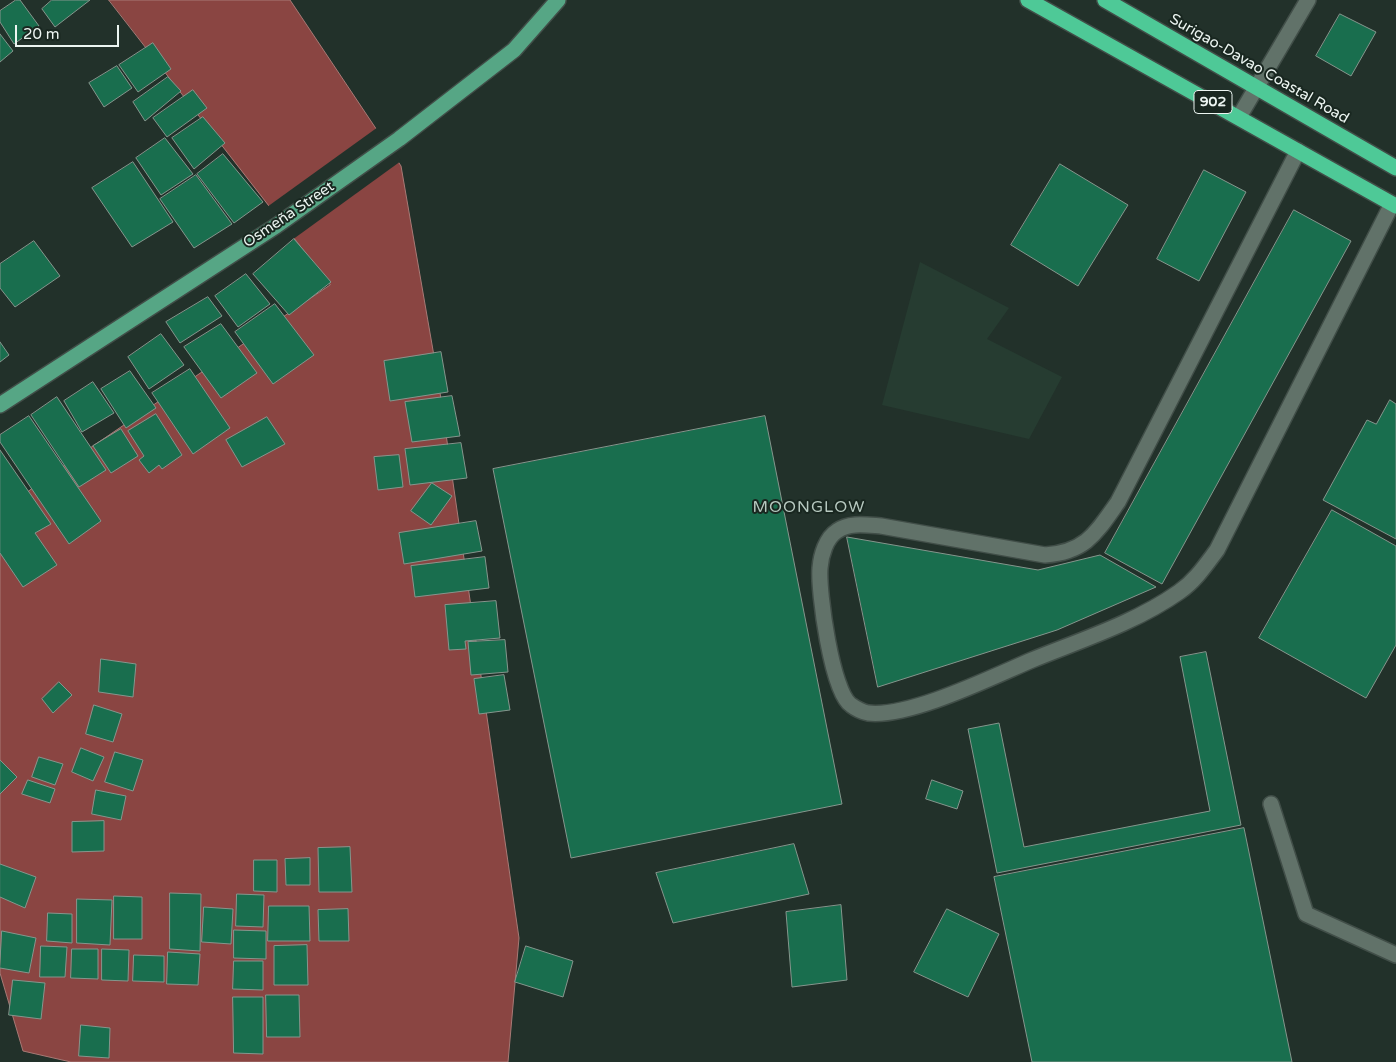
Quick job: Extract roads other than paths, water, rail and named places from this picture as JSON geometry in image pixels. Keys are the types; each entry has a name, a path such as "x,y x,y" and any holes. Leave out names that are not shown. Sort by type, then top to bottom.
{"highway":[{"name":"902","path":"1028,0 1394,205"},
{"name":"Surigao-Davao Coastal Road","path":"1105,0 1396,168"}],"main road":[{"name":"Osmeña Street","path":"0,405 276,226 399,139 514,50 558,0"}],"street":[{"path":"1239,117 1308,0"},
{"path":"1298,151 1118,502 1084,544 1068,552 1045,555 881,526 855,525 837,530 826,543 820,566 820,597 837,682 848,704 867,713 894,711 938,699 1134,618 1179,592 1192,581 1217,550 1394,205"},
{"path":"1271,804 1306,914 1396,955"}],"district":[{"name":"MOONGLOW","path":"809,508"}]}
